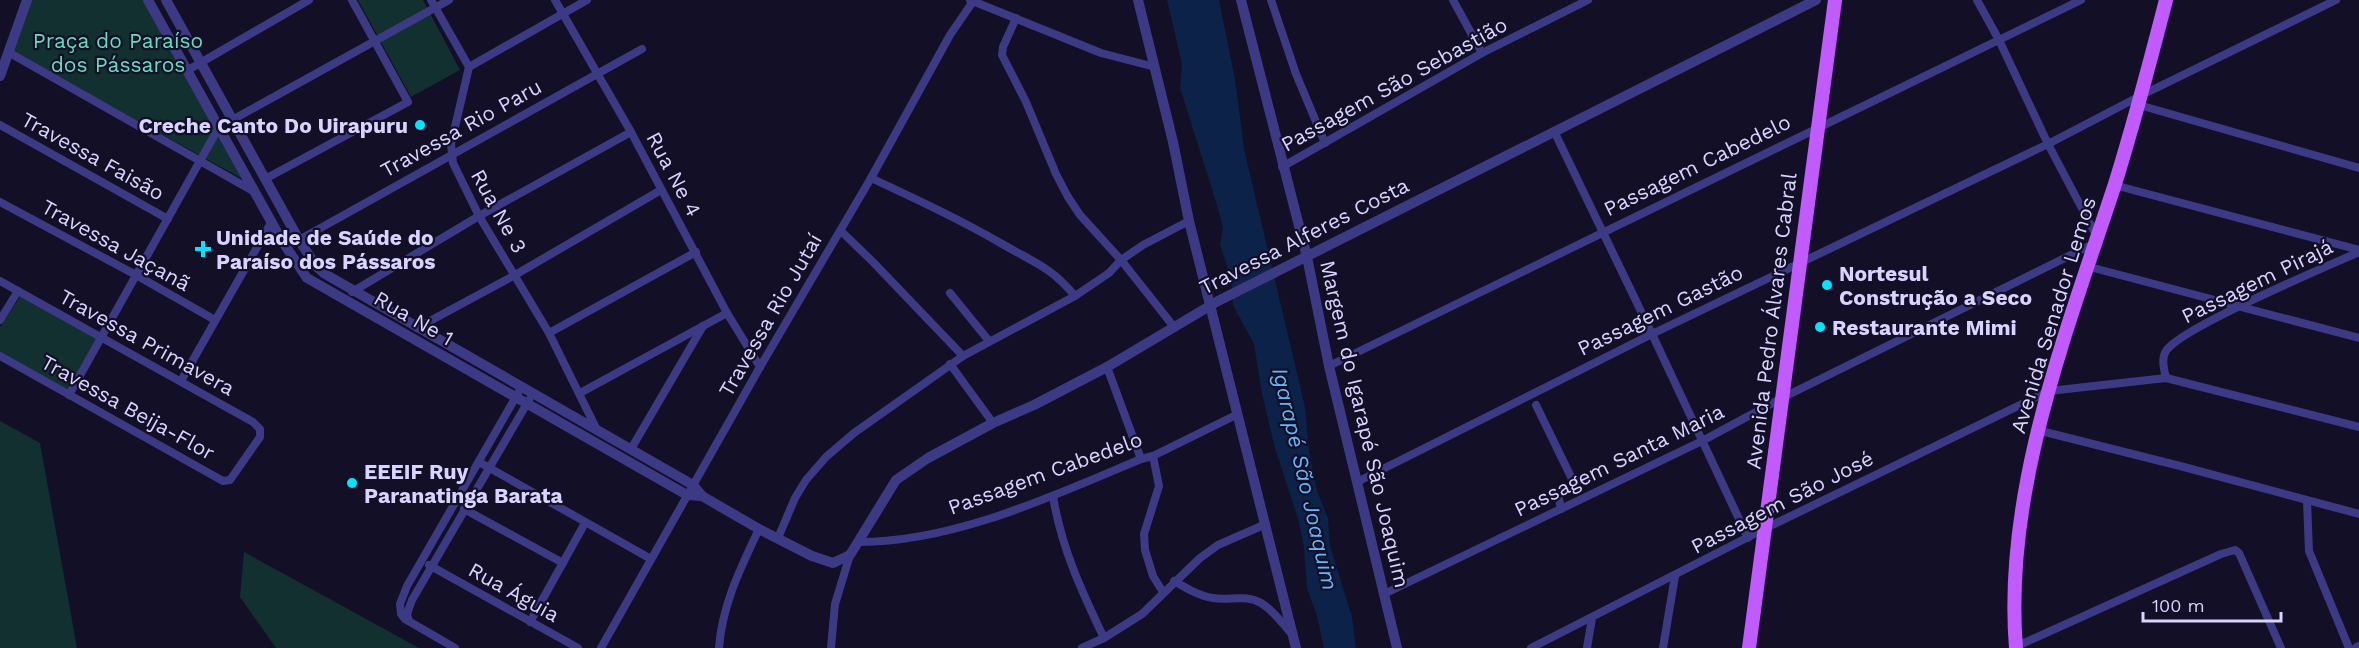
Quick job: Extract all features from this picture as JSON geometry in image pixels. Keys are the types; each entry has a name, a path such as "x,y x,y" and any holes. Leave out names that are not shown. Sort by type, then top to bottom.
{"main road":[{"name":"Avenida Pedro Álvares Cabral","path":"1749,648 1835,0"},
{"name":"Avenida Senador Lemos","path":"2015,647 2013,599 2022,519 2037,430 2086,266 2140,100 2166,0"}],"street":[{"path":"0,76 27,0"},
{"name":"Rua Ne 1","path":"148,0 281,238 307,278 515,398 529,399 597,430 631,449 690,490"},
{"name":"Rua Ne 1","path":"167,0 296,235 316,266 352,292 521,388 529,399 690,490"},
{"path":"188,70 309,0"},
{"path":"265,179 408,101 352,0"},
{"path":"232,120 374,41 433,4 449,0"},
{"name":"Rua Ne 4","path":"555,0 631,132 727,312 760,367"},
{"path":"433,4 469,67 587,0"},
{"path":"1138,0 1189,221 1214,303 1236,415 1266,524 1296,648"},
{"name":"Margem do Igarapé São Joaquim","path":"1241,0 1397,648"},
{"path":"1271,0 1293,64 1325,143"},
{"path":"1453,0 1482,53"},
{"name":"Passagem São Sebastião","path":"1282,167 1482,53 1588,0"},
{"name":"Travessa Alferes Costa","path":"850,555 896,480 928,458 1107,367 1214,303 1816,0"},
{"path":"1977,0 1999,40 2095,239"},
{"name":"Passagem Cabedelo","path":"1329,366 2081,0"},
{"name":"Passagem Gastão","path":"1357,482 1801,261 2140,100 2336,0"},
{"path":"972,1 1101,53 1155,67"},
{"name":"Travessa Rio Jutaí","path":"601,648 760,367 841,231 950,34 972,1"},
{"path":"1016,18 1003,46 1004,60 1026,102 1056,174 1080,215 1121,260 1174,327"},
{"name":"Travessa Rio Paru","path":"296,235 451,154 642,49"},
{"path":"8,52 257,192"},
{"name":"Rua Ne 3","path":"469,67 451,154 456,169 479,216 549,333 597,430"},
{"path":"2140,100 2359,168"},
{"name":"Travessa Faisão","path":"0,125 168,219"},
{"path":"69,395 219,127"},
{"path":"1554,131 1748,538"},
{"path":"352,292 479,216 631,132"},
{"path":"871,178 963,222 1039,263 1052,271 1075,296"},
{"path":"2114,185 2359,251"},
{"path":"417,328 515,275 661,190"},
{"name":"Travessa Jaçanã","path":"0,202 215,320"},
{"path":"181,381 272,221"},
{"path":"778,538 795,498 806,480 826,457 854,433 950,364 1075,296 1109,273 1121,260 1143,245 1189,221"},
{"path":"841,231 881,269 963,356"},
{"path":"281,238 296,235"},
{"name":"Passagem Santa Maria","path":"1384,594 1702,441 2095,239"},
{"name":"Passagem Pirajá","path":"2166,378 2163,358 2169,347 2189,333 2359,251"},
{"path":"549,333 696,252"},
{"path":"2086,266 2359,338"},
{"name":"Travessa Primavera","path":"0,281 253,422 261,432 237,471"},
{"path":"0,320 18,291"},
{"path":"950,293 989,341"},
{"path":"580,393 727,312"},
{"path":"631,449 704,326"},
{"name":"Travessa Beija-Flor","path":"0,356 223,481 230,480 237,471"},
{"path":"950,364 993,423"},
{"path":"1107,367 1141,459"},
{"path":"2166,378 2359,427"},
{"name":"Passagem São José","path":"1531,648 1764,529 2049,391 2166,378"},
{"path":"455,648 409,621 401,614 400,604 421,561 521,388"},
{"path":"409,621 408,608 529,399"},
{"path":"1536,405 1572,480 1571,485 1558,494 1561,509"},
{"name":"Passagem Cabedelo","path":"859,542 886,541 950,529 1053,496 1153,456 1236,415"},
{"path":"2037,430 2307,501 2356,511"},
{"path":"1153,456 1158,486 1146,526 1144,550 1153,576 1163,592"},
{"path":"479,462 651,560"},
{"path":"690,490 812,556 839,562 850,555"},
{"path":"1053,496 1056,514 1078,585 1104,638"},
{"path":"2307,501 2309,551 2349,648"},
{"path":"453,508 563,563"},
{"path":"530,622 585,523"},
{"path":"1082,648 1104,638 1142,614 1174,581 1218,545 1266,524"},
{"path":"719,648 726,606 759,529"},
{"path":"2015,647 2230,550 2239,553 2281,648"},
{"path":"831,648 835,604 850,555"},
{"name":"Rua Águia","path":"421,561 578,648"},
{"path":"1663,648 1675,576"},
{"path":"1174,581 1198,594 1214,599 1249,599 1259,602 1268,608 1292,634"},
{"path":"1587,648 1592,618"}],"green space":[{"name":"Praça do Paraíso dos Pássaros","path":"32,0 150,0 248,182 13,52"},
{"path":"358,0 423,0 460,70 411,97"},
{"path":"24,291 102,335 70,396 0,358 0,327"},
{"path":"0,421 40,443 77,648 0,648"},
{"path":"244,552 419,648 276,648 240,597"}],"water":[{"name":"Igarapé São Joaquim","path":"1167,0 1219,0 1235,79 1244,149 1305,407 1309,451 1317,491 1328,518 1330,546 1352,617 1356,648 1324,648 1317,616 1307,588 1304,548 1299,522 1275,448 1262,394 1254,344 1233,305 1231,277 1220,245 1223,227 1180,88 1182,64"}],"place":[{"name":"Creche Canto Do Uirapuru","path":"420,125"},
{"name":"Unidade de Saúde do Paraíso dos Pássaros","path":"203,249"},
{"name":"Nortesul Construção a Seco","path":"1827,285"},
{"name":"Restaurante Mimi","path":"1820,327"},
{"name":"EEEIF Ruy Paranatinga Barata","path":"352,483"}]}
